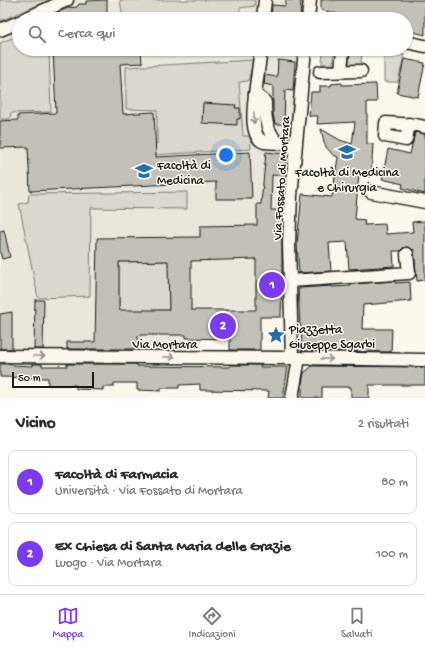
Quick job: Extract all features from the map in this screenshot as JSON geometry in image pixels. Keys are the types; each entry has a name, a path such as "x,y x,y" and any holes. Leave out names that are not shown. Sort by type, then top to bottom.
{"street":[{"path":"40,12 67,0"},
{"path":"264,12 265,0"},
{"path":"309,12 310,0"},
{"path":"0,30 12,25"},
{"path":"413,43 425,46"},
{"path":"260,56 255,94 265,102 266,122 268,129 277,143 296,143"},
{"name":"Via Fossato di Mortara","path":"296,358 291,309 290,220 304,56"},
{"path":"341,71 342,56"},
{"path":"320,72 361,71"},
{"path":"409,124 425,127"},
{"path":"371,192 425,202"},
{"path":"290,281 409,273 407,254"},
{"name":"Via Mortara","path":"0,356 425,360"},
{"path":"292,398 296,358"}],"shaded area":[{"path":"0,0 50,0 21,12 12,12 12,16 0,21"},
{"name":"Facoltà di Medicina","path":"58,0 304,0 303,12 31,12"},
{"path":"120,0 255,0 255,6 240,8 240,12 122,12"},
{"name":"Facoltà di Medicina","path":"12,21 12,56 298,56 285,197 285,309 184,308 181,356 0,355 0,26"},
{"path":"12,38 12,56 49,56 51,112 11,113 10,119 0,119 0,43"},
{"path":"323,56 334,56 333,64 322,64"},
{"path":"350,56 362,56 361,66 349,66"},
{"path":"384,56 404,56 398,82 384,82"},
{"path":"254,60 248,81 239,82 243,136 250,136 251,149 137,156 136,145 157,144 157,110 126,109 126,67"},
{"path":"187,192 187,209 91,208 90,296 38,298 19,204 28,202 29,194"},
{"path":"168,261 169,310 119,311 119,262"}],"building":[{"path":"107,0 107,12 58,12 68,8 77,7 79,4 86,4 86,1"},
{"path":"286,0 301,0 300,12 272,12 272,5 285,6"},
{"path":"321,0 425,0 425,35 413,32 413,12 329,12 321,10"},
{"path":"53,56 142,56 142,63 120,64 123,114 154,112 156,157 250,152 252,199 216,199 216,182 30,191 28,147 0,148 0,121 18,120 18,115 56,113"},
{"path":"404,59 425,63 418,97 397,93"},
{"path":"278,60 295,62 293,91 285,90 284,124 275,124 273,114 273,86 264,84 265,75 277,77"},
{"path":"342,83 342,85 376,84 377,102 367,102 367,144 373,144 371,177 359,174 355,219 365,220 364,225 385,224 386,234 413,232 412,222 425,221 425,280 417,281 414,250 407,247 400,251 393,251 394,266 349,269 347,242 329,243 331,271 299,273 297,244 302,194 332,197 338,157 333,155 326,147 321,129 340,140 352,144 355,122 317,124 318,116 309,116 311,92 320,92 320,86 331,86 331,84"},
{"path":"203,103 236,105 235,108 240,108 240,119 237,119 237,125 202,123"},
{"path":"415,132 425,134 425,194 402,188 403,184 382,179 388,149 410,154"},
{"path":"266,152 286,154 284,176 272,175 271,210 283,210 281,317 260,317 260,350 230,350 230,339 186,338 186,335 138,335 138,349 67,349 67,342 95,342 97,238 200,237 200,226 257,225 257,204 261,204","holes":["256,259 256,310 191,310 191,261","168,261 169,310 119,310 119,262"]},
{"path":"4,230 10,257 2,259 0,252 0,231"},
{"path":"395,281 395,283 410,282 411,301 363,305 362,329 392,329 391,352 302,351 298,289 351,286 351,284"},
{"path":"35,300 44,300 43,349 34,349"},
{"path":"12,312 12,349 0,349 0,314"},
{"path":"0,364 33,366 33,364 42,364 42,366 67,366 67,364 137,364 137,366 230,367 230,365 260,365 260,367 288,367 283,398 268,398 269,391 200,390 200,384 179,385 179,388 161,388 161,391 137,390 137,383 114,383 114,387 103,387 103,390 76,389 76,385 48,385 48,378 0,377"},
{"path":"312,366 425,367 425,385 369,385 369,398 351,398 351,387 322,387 322,398 302,398 304,373"}],"place":[{"name":"Facoltà di Medicina e Chirurgia","path":"347,152"},
{"name":"Facoltà di Medicina","path":"144,171"},
{"name":"Facoltà di Farmacia","path":"272,285"},
{"name":"Ex Chiesa di Santa Maria delle Grazie","path":"223,326"},
{"name":"Piazzetta Giuseppe Sgarbi","path":"276,335"}]}
